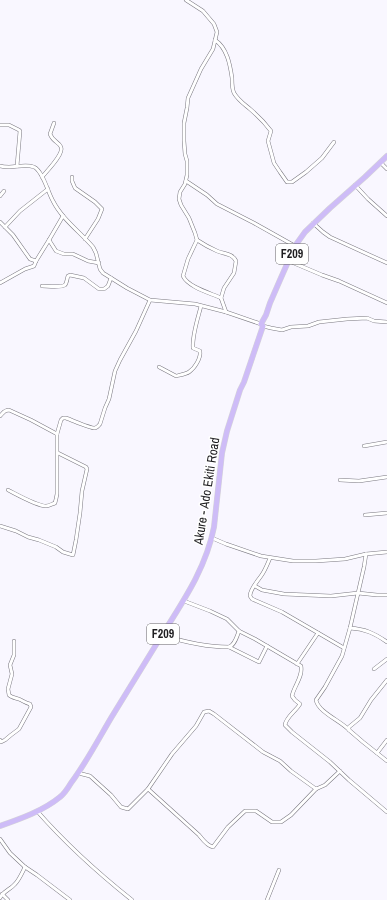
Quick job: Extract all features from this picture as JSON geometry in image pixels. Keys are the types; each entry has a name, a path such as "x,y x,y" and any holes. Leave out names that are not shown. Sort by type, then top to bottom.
{"main road":[{"name":"Akure - Ado Ekiti Road","path":"0,826 37,811 61,796 78,773 184,601 207,555 212,538 216,515 222,452 227,431 270,303 295,246 313,223 387,156"}],"street":[{"path":"186,0 200,8 212,21 217,32 213,50 201,69 188,98 184,123 183,133 187,164 186,181 180,192 179,199 189,218 197,240 188,259 184,278 190,284 221,298"},
{"path":"215,40 225,52 230,68 234,93 271,131 268,141 274,163 287,182 292,182 306,172 322,158 334,142"},
{"path":"42,177 56,161 61,151 61,147 54,141 50,134 54,123"},
{"path":"0,125 9,125 20,131 17,166"},
{"path":"380,162 387,169"},
{"path":"0,166 32,166 36,168 59,212 93,247 100,269 103,273 150,300 195,304 226,312 270,328 282,330 291,327 308,326 319,322 347,319 367,318 374,321 387,322"},
{"path":"72,177 75,188 95,202 102,209 98,219 85,239"},
{"path":"186,181 207,195 217,204 295,246"},
{"path":"355,185 387,216"},
{"path":"5,227 20,211 48,189"},
{"path":"0,196 4,191"},
{"path":"0,283 25,269 34,266 63,216"},
{"path":"0,222 13,235 30,259 36,261"},
{"path":"313,223 322,232 330,237 387,263"},
{"path":"50,240 56,251 64,254 73,254 88,261 98,263"},
{"path":"197,240 218,252 229,254 235,258 234,273 224,288 221,298 226,312"},
{"path":"289,260 387,303"},
{"path":"42,286 64,285 66,284 68,276 70,275 84,278 97,288 104,289 108,286 111,278"},
{"path":"0,276 4,281"},
{"path":"8,490 27,500 45,506 55,503 57,494 57,434 61,420 66,418 94,428 100,424 120,360 136,332 150,300"},
{"path":"159,367 176,376 188,372 194,366 201,354 200,351 194,348 193,343 201,306"},
{"path":"0,416 6,410 9,410 57,434"},
{"path":"364,446 387,442"},
{"path":"0,526 39,540 72,555 76,540 82,491 87,469 81,463 58,453"},
{"path":"340,480 359,481 387,477"},
{"path":"365,515 387,512"},
{"path":"212,538 270,558 293,561 345,559 366,554 387,552"},
{"path":"366,554 350,628 342,656 323,691 316,700 321,709 343,724 387,761"},
{"path":"270,558 264,571 251,590 250,596 252,599 282,612 344,648"},
{"path":"254,586 262,590 284,594 331,596 358,593 387,595"},
{"path":"184,601 227,619 239,630 301,666 302,671 292,696 300,704 298,709 286,721 285,725 387,812"},
{"path":"350,628 370,632 387,642"},
{"path":"229,647 233,644 239,630"},
{"path":"297,664 318,633"},
{"path":"162,635 196,644 229,647 259,662 267,646"},
{"path":"0,740 1,742 5,740 19,729 31,707 30,704 9,695 8,689 12,674 10,665 14,655 14,641"},
{"path":"374,669 387,659"},
{"path":"349,730 349,727 360,718 387,680"},
{"path":"78,773 90,776 111,795 121,807 128,809 148,789 172,754 196,726 204,712 209,711 263,752 280,761 316,789"},
{"path":"377,753 387,740"},
{"path":"148,789 199,835 206,844 213,847 228,827 245,811 256,811 272,822 281,822 291,815 316,789 325,785 340,771"},
{"path":"37,811 83,858 132,900"},
{"path":"0,839 25,867 70,900"},
{"path":"8,900 1,895 11,888 25,867"},
{"path":"267,900 280,870"}]}
